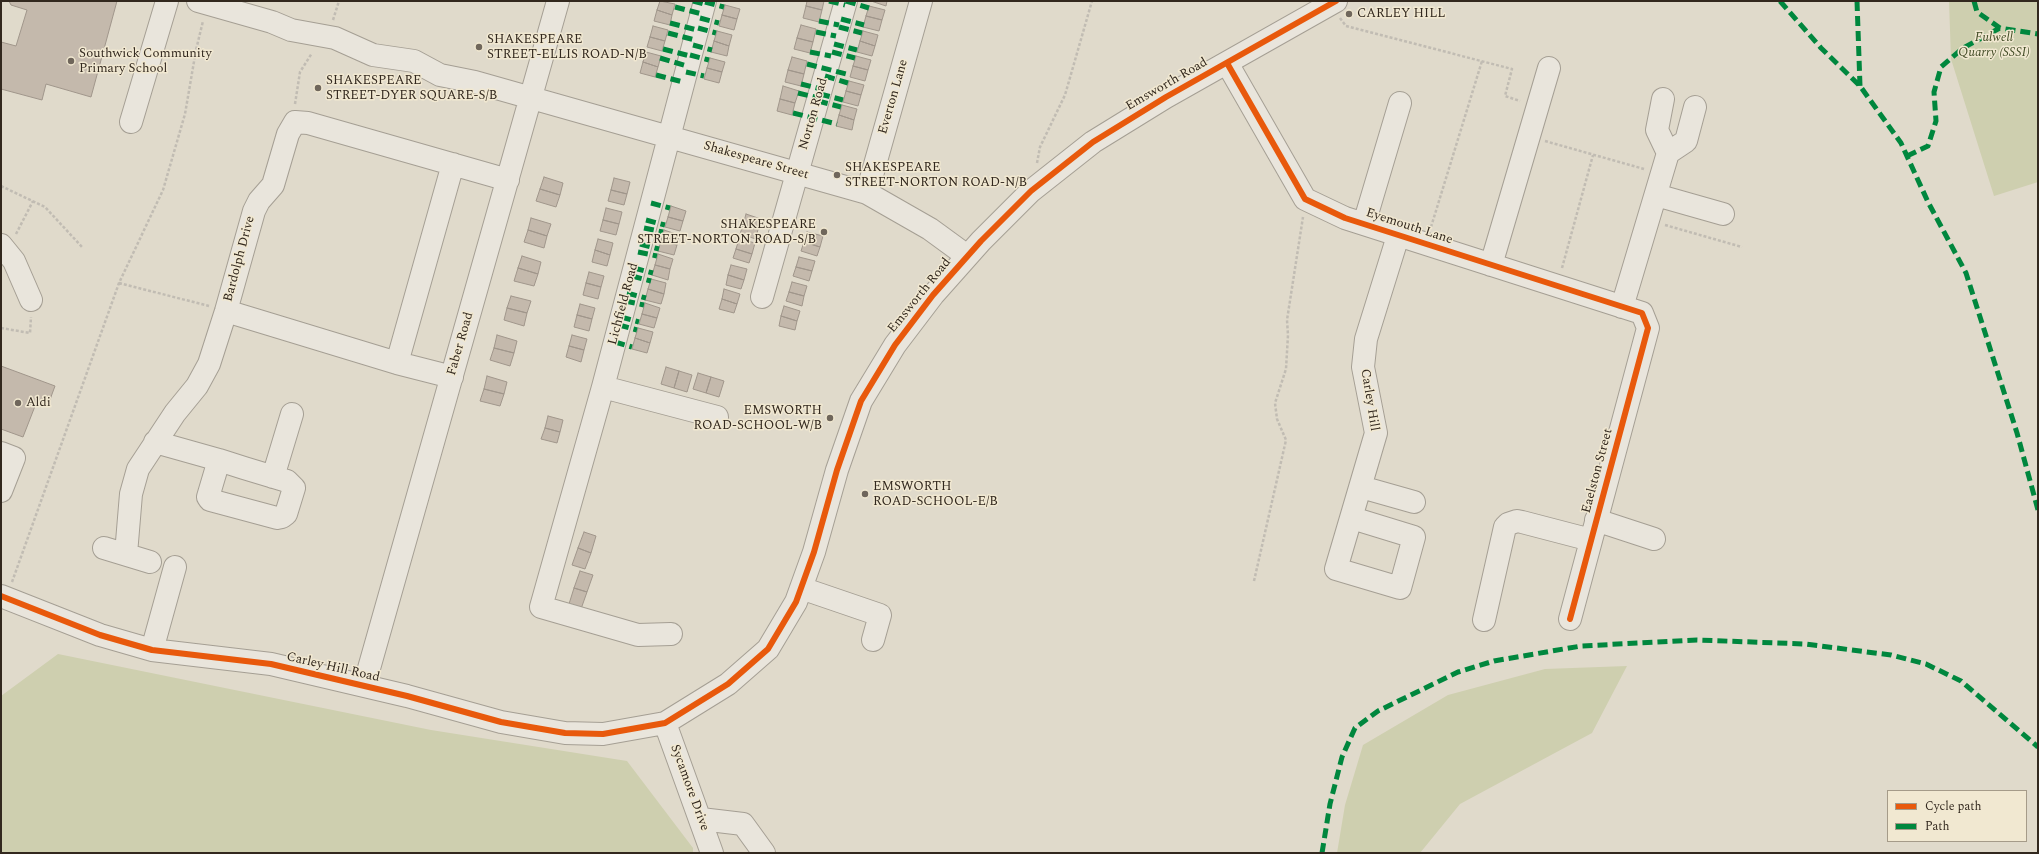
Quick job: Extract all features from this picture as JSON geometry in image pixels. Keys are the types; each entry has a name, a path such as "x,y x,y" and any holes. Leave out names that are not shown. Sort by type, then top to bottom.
{"street":[{"path":"131,122 167,1"},
{"name":"Faber Road","path":"364,686 558,1"},
{"name":"Lichfield Road","path":"672,634 638,634 541,607 603,387 668,136 705,1"},
{"name":"Norton Road","path":"762,297 846,1"},
{"name":"Everton Lane","path":"867,193 921,1"},
{"name":"Shakespeare Street","path":"202,2 272,22 291,30 322,37 335,38 373,56 414,61 440,75 475,82 867,193 930,229 968,256"},
{"name":"Emsworth Road","path":"665,723 728,684 768,648 796,602 814,552 837,470 861,401 895,345 933,295 968,256 1030,191 1093,142 1166,96 1333,3"},
{"path":"1228,62 1306,199"},
{"path":"1491,265 1550,68"},
{"path":"1663,99 1657,130 1668,153"},
{"name":"Eyemouth Lane","path":"1364,224 1400,103"},
{"path":"1622,307 1668,153 1686,141 1695,107"},
{"path":"295,122 308,123 508,180"},
{"name":"Bardolph Drive","path":"126,554 131,494 138,469 175,413 197,386 209,364 226,311 254,211 259,201 273,185 288,134 295,122"},
{"path":"397,363 453,164"},
{"path":"1656,195 1723,214"},
{"name":"Eyemouth Lane","path":"1306,199 1345,218 1398,236 1642,313 1648,328"},
{"name":"Carley Hill","path":"1352,518 1376,433 1363,366 1366,339 1398,236"},
{"path":"4,249 23,278 31,300"},
{"path":"226,311 397,363 452,377"},
{"name":"Eaelston Street","path":"1570,619 1648,328"},
{"path":"603,387 717,417"},
{"path":"273,477 292,414"},
{"path":"155,442 219,460 288,481 294,488 286,514 277,518 210,500 208,497 219,460"},
{"path":"1,453 14,458 1,491"},
{"path":"1361,487 1414,502"},
{"path":"1484,620 1505,527 1508,524 1517,521 1654,539"},
{"path":"104,548 150,562"},
{"path":"152,650 175,567"},
{"path":"801,588 880,615 873,640"},
{"name":"Carley Hill Road","path":"4,597 100,635 152,650 271,664 364,686 501,722 565,733 603,734 665,723"},
{"name":"Sycamore Drive","path":"665,723 701,819 712,853"},
{"path":"701,819 744,824 764,853"}],"path":[{"path":"295,122 295,101 300,72 333,21 339,1"},
{"path":"1030,191 1040,147 1065,95 1092,1"},
{"path":"4,597 118,283 163,190 173,160 185,114 196,50 202,2"},
{"path":"1333,3 1346,26 1512,69 1505,96 1538,107"},
{"path":"1426,245 1482,61"},
{"path":"1529,136 1662,174"},
{"path":"1556,286 1593,155"},
{"path":"1,186 45,207 84,248"},
{"path":"1254,581 1286,440 1277,419 1276,403 1286,369 1288,335 1287,320 1306,199"},
{"path":"4,249 32,201"},
{"path":"1648,221 1742,247"},
{"path":"118,283 226,311"},
{"path":"1,328 30,333 31,300"}],"green space":[{"name":"Fulwell Quarry (SSSI)","path":"1949,1 2038,1 2038,182 1994,196 1951,59"},
{"path":"58,654 431,730 627,761 693,848 693,853 1,853 1,696"},
{"path":"1627,666 1592,733 1460,804 1420,853 1337,853 1345,805 1363,745 1448,695 1545,669"}],"building":[{"path":"9,1 117,1 91,97 46,84 42,100 1,89 1,42 16,46 27,10 11,5"},
{"path":"660,1 675,4 672,15 657,10"},
{"path":"807,1 824,1 822,10 806,6"},
{"path":"871,1 887,1 886,6"},
{"path":"725,5 740,9 737,19 722,15"},
{"path":"806,6 822,10 819,22 803,18"},
{"path":"869,6 885,10 882,20 866,16"},
{"path":"657,10 672,15 670,25 654,21"},
{"path":"722,15 737,19 734,30 719,26"},
{"path":"866,16 882,20 879,31 863,27"},
{"path":"801,25 816,29 813,42 797,38"},
{"path":"653,26 668,30 665,41 650,37"},
{"path":"717,31 732,35 729,46 714,41"},
{"path":"863,31 878,35 875,46 860,41"},
{"path":"650,37 665,41 662,51 647,47"},
{"path":"797,38 813,42 810,53 794,49"},
{"path":"714,41 729,46 727,56 711,52"},
{"path":"860,41 875,46 872,56 857,52"},
{"path":"646,52 661,56 658,67 643,62"},
{"path":"856,56 871,60 868,70 853,66"},
{"path":"792,57 807,61 804,74 788,70"},
{"path":"710,58 725,62 722,72 707,68"},
{"path":"643,62 658,67 655,77 640,73"},
{"path":"853,66 868,70 865,81 850,77"},
{"path":"707,68 722,72 719,83 704,79"},
{"path":"788,70 804,74 801,86 785,82"},
{"path":"849,81 864,85 861,95 846,91"},
{"path":"783,86 799,91 795,103 780,99"},
{"path":"846,91 861,95 858,106 843,102"},
{"path":"780,99 795,103 792,115 777,111"},
{"path":"842,105 857,109 854,120 839,115"},
{"path":"839,115 854,120 852,130 836,126"},
{"path":"544,177 563,183 560,195 540,189"},
{"path":"614,178 630,182 627,194 611,190"},
{"path":"540,189 560,195 556,207 536,201"},
{"path":"611,190 627,194 624,205 608,201"},
{"path":"671,206 686,211 683,221 668,217"},
{"path":"606,208 622,212 619,224 603,220"},
{"path":"746,214 761,219 758,229 743,225"},
{"path":"668,217 683,221 680,231 665,227"},
{"path":"531,218 551,224 547,236 528,230"},
{"path":"603,220 619,224 616,235 600,231"},
{"path":"743,225 758,229 756,239 740,234"},
{"path":"528,230 547,236 544,248 524,242"},
{"path":"664,230 679,235 677,245 661,241"},
{"path":"807,232 823,236 820,247 804,242"},
{"path":"598,239 613,243 610,255 595,250"},
{"path":"739,239 755,243 752,254 736,249"},
{"path":"661,241 677,245 674,255 658,251"},
{"path":"804,242 820,247 817,256 801,251"},
{"path":"736,249 752,254 749,263 733,258"},
{"path":"595,250 610,255 607,266 592,262"},
{"path":"658,254 673,259 670,269 655,265"},
{"path":"522,256 541,262 538,274 518,268"},
{"path":"799,257 815,261 812,271 796,267"},
{"path":"655,265 670,269 668,280 652,275"},
{"path":"731,265 747,269 744,280 728,275"},
{"path":"796,267 812,271 809,281 793,276"},
{"path":"518,268 538,274 534,286 514,281"},
{"path":"589,272 604,276 601,287 586,283"},
{"path":"728,275 744,280 741,289 726,285"},
{"path":"651,279 666,283 664,294 648,289"},
{"path":"792,282 807,286 804,296 789,292"},
{"path":"586,283 601,287 598,299 583,295"},
{"path":"648,289 664,294 661,304 645,300"},
{"path":"724,289 740,294 737,304 722,299"},
{"path":"789,292 804,296 802,306 786,301"},
{"path":"511,296 531,301 527,313 507,308"},
{"path":"722,299 737,304 734,313 719,309"},
{"path":"645,303 660,308 657,318 642,314"},
{"path":"580,304 595,308 592,319 577,315"},
{"path":"784,306 800,311 797,321 781,316"},
{"path":"507,308 527,313 524,326 504,320"},
{"path":"642,314 657,318 654,328 639,324"},
{"path":"577,315 592,319 589,331 574,327"},
{"path":"781,316 797,321 795,330 779,326"},
{"path":"638,328 653,332 650,343 635,338"},
{"path":"497,335 517,341 514,353 494,348"},
{"path":"572,335 587,339 584,350 569,346"},
{"path":"635,338 650,343 647,353 632,349"},
{"path":"569,346 584,350 581,362 566,357"},
{"path":"494,348 514,353 510,366 490,360"},
{"name":"Aldi","path":"1,366 55,386 48,405 37,401 23,437 1,429"},
{"path":"666,367 679,371 674,388 661,384"},
{"path":"679,371 692,375 687,392 674,388"},
{"path":"698,373 711,377 706,393 693,389"},
{"path":"487,376 507,382 504,394 484,389"},
{"path":"711,377 724,381 719,397 706,393"},
{"path":"484,389 504,394 500,406 480,401"},
{"path":"548,416 563,420 560,432 545,428"},
{"path":"545,428 560,432 557,443 541,439"},
{"path":"584,532 596,536 591,553 578,548"},
{"path":"578,548 591,553 585,569 572,565"},
{"path":"580,571 593,575 587,592 574,588"},
{"path":"574,588 587,592 581,609 569,604"}],"marked path":[{"path":"693,1 704,4"},
{"path":"829,1 845,5"},
{"path":"846,1 869,8"},
{"path":"1780,1 1821,48 1860,86 1901,143 1928,202 1966,273 2017,433 2038,510"},
{"path":"1857,1 1860,86"},
{"path":"1974,1 1977,12 2000,28 2038,34"},
{"path":"705,2 724,7"},
{"path":"675,7 702,14"},
{"path":"700,18 719,23"},
{"path":"841,19 864,25"},
{"path":"819,21 839,25"},
{"path":"670,23 697,30"},
{"path":"839,27 862,33"},
{"path":"698,28 716,33"},
{"path":"1907,156 1928,146 1936,121 1934,92 1941,67 1963,48 2000,28"},
{"path":"816,32 836,36"},
{"path":"668,33 695,40"},
{"path":"834,44 857,50"},
{"path":"693,45 712,50"},
{"path":"663,49 690,56"},
{"path":"810,52 831,56"},
{"path":"832,52 855,58"},
{"path":"690,55 709,60"},
{"path":"660,58 687,66"},
{"path":"807,64 850,75"},
{"path":"686,72 704,76"},
{"path":"656,75 683,82"},
{"path":"825,76 848,83"},
{"path":"801,84 821,89"},
{"path":"798,93 819,98"},
{"path":"820,94 843,100"},
{"path":"818,101 841,107"},
{"path":"793,113 837,124"},
{"path":"651,203 670,208"},
{"path":"646,220 665,225"},
{"path":"644,228 663,232"},
{"path":"640,244 659,249"},
{"path":"638,252 657,256"},
{"path":"634,268 653,273"},
{"path":"632,276 651,281"},
{"path":"627,293 646,298"},
{"path":"625,301 644,305"},
{"path":"621,317 639,322"},
{"path":"619,325 637,330"},
{"path":"615,342 632,347"},
{"path":"1322,853 1330,804 1342,757 1355,728 1378,711 1458,672 1494,661 1581,646 1697,640 1805,644 1891,655 1926,664 1961,681 2038,747"}],"cycle path":[{"path":"1,596 100,635 152,650 271,664 407,696 501,722 565,733 603,734 665,723 728,684 768,649 796,602 814,552 837,470 861,401 895,345 933,295 981,241 1031,191 1093,142 1166,97 1336,1"},
{"path":"1227,63 1305,199 1345,218 1642,313 1648,328 1570,619"}],"place":[{"name":"CARLEY HILL","path":"1349,14"},
{"name":"SHAKESPEARE STREET-ELLIS ROAD-N/B","path":"479,47"},
{"name":"Southwick Community Primary School","path":"71,61"},
{"name":"SHAKESPEARE STREET-DYER SQUARE-S/B","path":"318,88"},
{"name":"SHAKESPEARE STREET-NORTON ROAD-N/B","path":"837,175"},
{"name":"SHAKESPEARE STREET-NORTON ROAD-S/B","path":"824,232"},
{"name":"Aldi","path":"18,403"},
{"name":"EMSWORTH ROAD-SCHOOL-W/B","path":"830,418"},
{"name":"EMSWORTH ROAD-SCHOOL-E/B","path":"865,494"}]}
